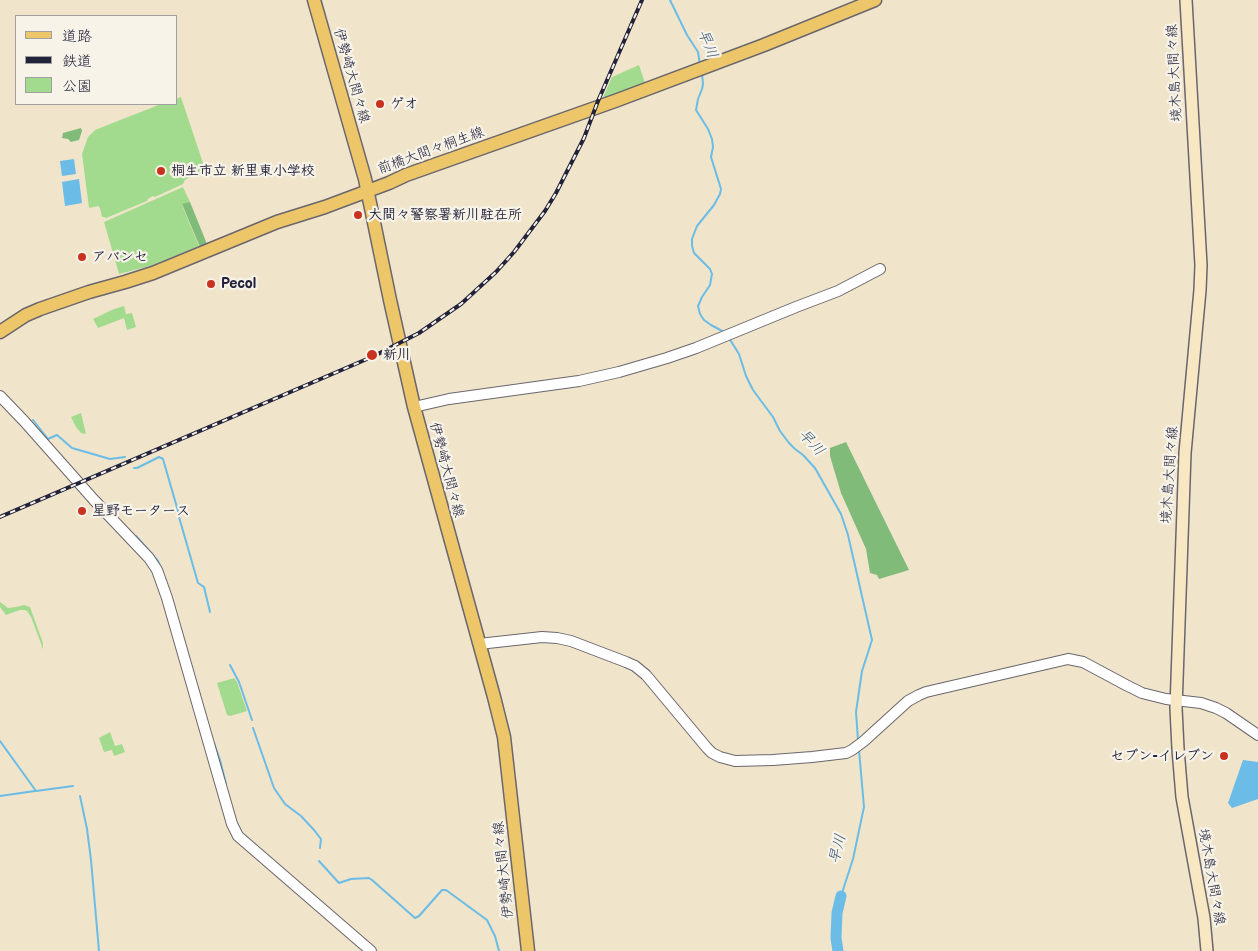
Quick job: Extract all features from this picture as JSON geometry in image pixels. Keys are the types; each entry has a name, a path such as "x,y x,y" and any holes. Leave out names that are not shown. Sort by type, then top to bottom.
{"main road":[{"name":"伊勢崎大間々線","path":"314,0 368,190 414,407 505,743 528,951"},
{"name":"前橋大間々桐生線","path":"0,332 26,315 40,309 146,275 277,222 590,110 764,45 875,0"},
{"name":"境木島大間々線","path":"1186,0 1201,265 1186,453 1176,700 1182,797 1204,918 1208,951"}],"street":[{"path":"414,407 449,399 568,383 619,372 667,358 838,291 880,269"},
{"path":"0,396 149,558 157,570 167,598 232,824 238,836 371,951"},
{"path":"479,644 542,637 557,638 571,641 626,662 635,666 646,675 706,748 712,753 727,759 744,761 846,753 864,741 908,701 926,692 1068,659 1083,662 1142,693 1201,703 1222,710 1258,735"}],"green space":[{"path":"639,65 645,83 602,100 612,77"},
{"path":"181,97 205,169 185,180 181,185 106,218 102,217 98,206 89,208 82,154 88,137 95,130 158,105 178,105 178,98"},
{"path":"81,128 79,140 71,142 68,139 62,138 63,133"},
{"path":"183,187 190,202 182,205 199,246 150,266 119,274 104,222"},
{"path":"190,202 207,244 200,247 182,204"},
{"path":"124,306 126,314 132,313 136,327 127,330 124,318 98,328 93,319"},
{"path":"81,413 86,434 81,433 71,417"},
{"path":"846,442 909,570 879,579 877,575 870,573 866,549 841,493 830,456 830,448"},
{"path":"0,602 8,608 24,605 30,607 43,643 43,647 41,649 42,646 27,611 20,610 6,615 0,607"},
{"path":"234,678 247,711 230,716 227,715 217,683"},
{"path":"110,732 115,746 122,744 125,752 114,756 112,750 104,752 99,738"}],"water":[{"path":"74,159 76,174 62,176 60,161"},
{"path":"79,179 82,203 65,206 62,182"},
{"path":"1243,760 1258,762 1258,799 1232,808 1228,803"}],"waterway":[{"name":"早川","path":"670,0 687,35 698,52 700,65"},
{"name":"早川","path":"702,74 703,84 696,110 712,139 711,157 721,189 714,205 697,226 692,239 692,246 694,253 710,269 712,274 710,285 698,306 700,314 704,320 724,332"},
{"name":"早川","path":"729,338 739,354 753,390 773,417 780,431 789,443 815,468 841,514 848,535 872,640 862,671 856,712 858,740"},
{"path":"33,420 48,439 57,435 72,448 110,459 125,457"},
{"path":"134,468 159,457 163,459 178,511"},
{"path":"179,517 198,583 204,587 210,612"},
{"path":"136,536 158,561 166,581"},
{"path":"230,665 239,682 252,720"},
{"path":"253,728 274,788 285,804 301,816 321,839 320,848"},
{"path":"0,741 36,791 73,786"},
{"path":"214,743 226,784"},
{"name":"早川","path":"841,896 853,859 864,807 859,750"},
{"path":"0,796 35,791"},
{"path":"80,796 91,860 99,951"},
{"path":"319,861 339,883 351,879 369,878 415,918 442,890 446,890 487,920 495,936 499,951"},
{"name":"早川","path":"838,951 836,938 837,913 841,896"}],"railway":[{"path":"0,517 374,356 419,333 461,304 496,272 514,252 556,193 584,138 642,0"}],"place":[{"name":"ゲオ","path":"380,104"},
{"name":"桐生市立 新里東小学校","path":"161,171"},
{"name":"大間々警察署新川駐在所","path":"358,215"},
{"name":"アバンセ","path":"82,257"},
{"name":"Pecol","path":"211,284"},
{"name":"新川","path":"372,355"},
{"name":"星野モータース","path":"82,511"},
{"name":"セブン-イレブン","path":"1224,756"}]}
